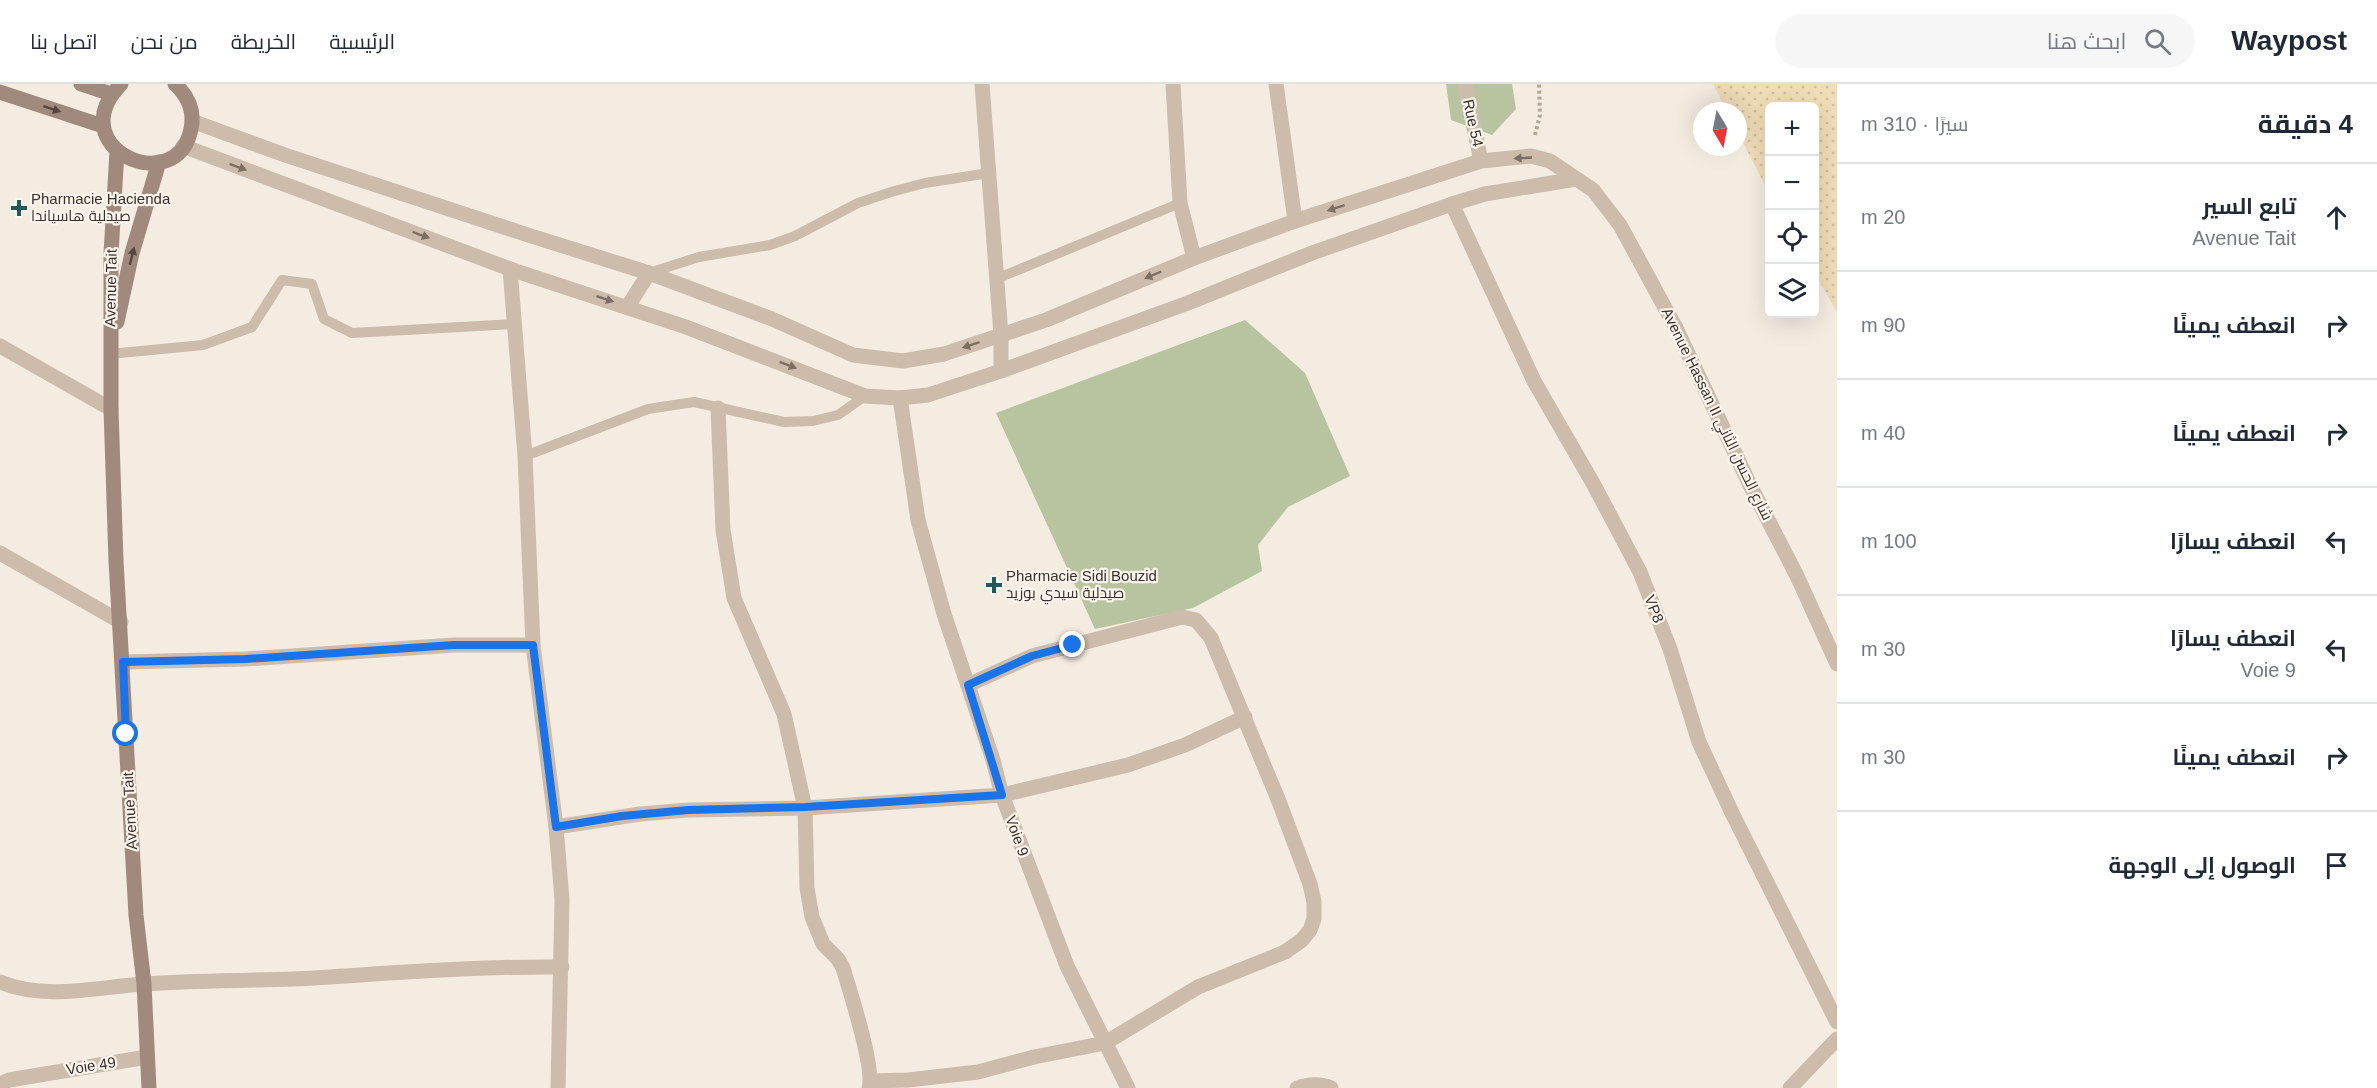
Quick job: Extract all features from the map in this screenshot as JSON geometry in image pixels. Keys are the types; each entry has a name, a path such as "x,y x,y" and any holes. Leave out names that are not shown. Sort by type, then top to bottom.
{"street":[{"path":"81,84 116,89 104,109 103,126 108,140 117,151 136,161 159,162 172,156 183,146 190,134 191,106 181,87"},
{"path":"982,84 1001,335 1001,371"},
{"path":"1173,84 1180,203 1194,258"},
{"path":"1276,84 1295,221"},
{"name":"Rue 54","path":"1465,84 1481,161"},
{"path":"0,92 103,126"},
{"path":"192,121 285,156 528,236 650,273 772,319 853,354 903,361 944,354 1046,320 1194,258 1295,221 1481,161 1531,156"},
{"path":"183,146 510,269 628,306 866,396 900,398 928,395 1001,371 1188,303 1312,253 1452,204 1485,194 1576,179"},
{"name":"Avenue Tait","path":"117,151 111,254 111,409 136,915 144,984 149,1088"},
{"name":"Avenue Hassan II شارع الحسن الثاني","path":"1531,156 1550,161 1599,195 1620,225 1676,328 1751,487 1797,576 1837,664"},
{"name":"Avenue Tait","path":"110,354 132,253 159,162"},
{"name":"VP8","path":"1452,204 1534,381 1594,485 1640,572 1670,649 1699,741 1733,815 1837,1023"},
{"path":"510,269 525,456 533,645 556,827 562,900 558,1088"},
{"path":"628,306 650,273"},
{"path":"0,346 111,409"},
{"name":"Voie 9","path":"900,398 918,520 944,614 1002,795 1067,966 1128,1088"},
{"path":"718,408 723,530 734,598 784,714 805,807 807,888 812,917 823,944 843,968 870,1085 978,1072 1034,1057 1105,1043 1198,987 1285,952 1302,940 1310,930 1314,919 1314,902 1310,884 1245,717 1211,638 1196,620 1182,617 1032,656 968,685"},
{"path":"0,553 120,622"},
{"path":"123,662 245,659 454,645 533,645"},
{"path":"556,827 669,812 739,807 805,807 1002,795 1128,765 1185,745 1245,717"},
{"path":"0,982 24,990 62,992 144,984 251,981 512,966 562,967"},
{"path":"1790,1088 1837,1039"},
{"name":"Voie 49","path":"0,1084 9,1080 147,1057"},
{"path":"1297,1088 1307,1085 1324,1085 1331,1088"}],"lane":[{"path":"650,273 699,257 770,245 795,236 858,203 891,192 925,183 989,173"},
{"path":"996,279 1180,203"},
{"path":"110,354 203,345 252,327 282,280 312,284 324,319 352,333 515,324"},
{"path":"525,456 648,410 694,402 784,422 813,421 838,415 866,396"}],"path":[{"path":"1531,156 1540,115 1539,84"}],"sand":[{"path":"1713,84 1837,84 1837,313 1819,280 1819,102 1765,102 1765,185 1747,150 1747,102 1722,102"}],"green space":[{"path":"1446,84 1512,84 1516,109 1492,135 1451,120"},
{"path":"1245,320 1305,373 1350,476 1288,507 1258,545 1262,571 1193,608 1095,629 996,413"}],"place":[{"name":"Pharmacie Hacienda صيدلية هاسياندا","path":"19,208"},
{"name":"Pharmacie Sidi Bouzid صيدلية سيدي بوزيد","path":"994,585"}],"route":[{"path":"126,734 123,662 245,659 454,645 533,645 556,827 622,816 688,810 805,807 1002,795 968,685 1032,656 1073,645"}]}
